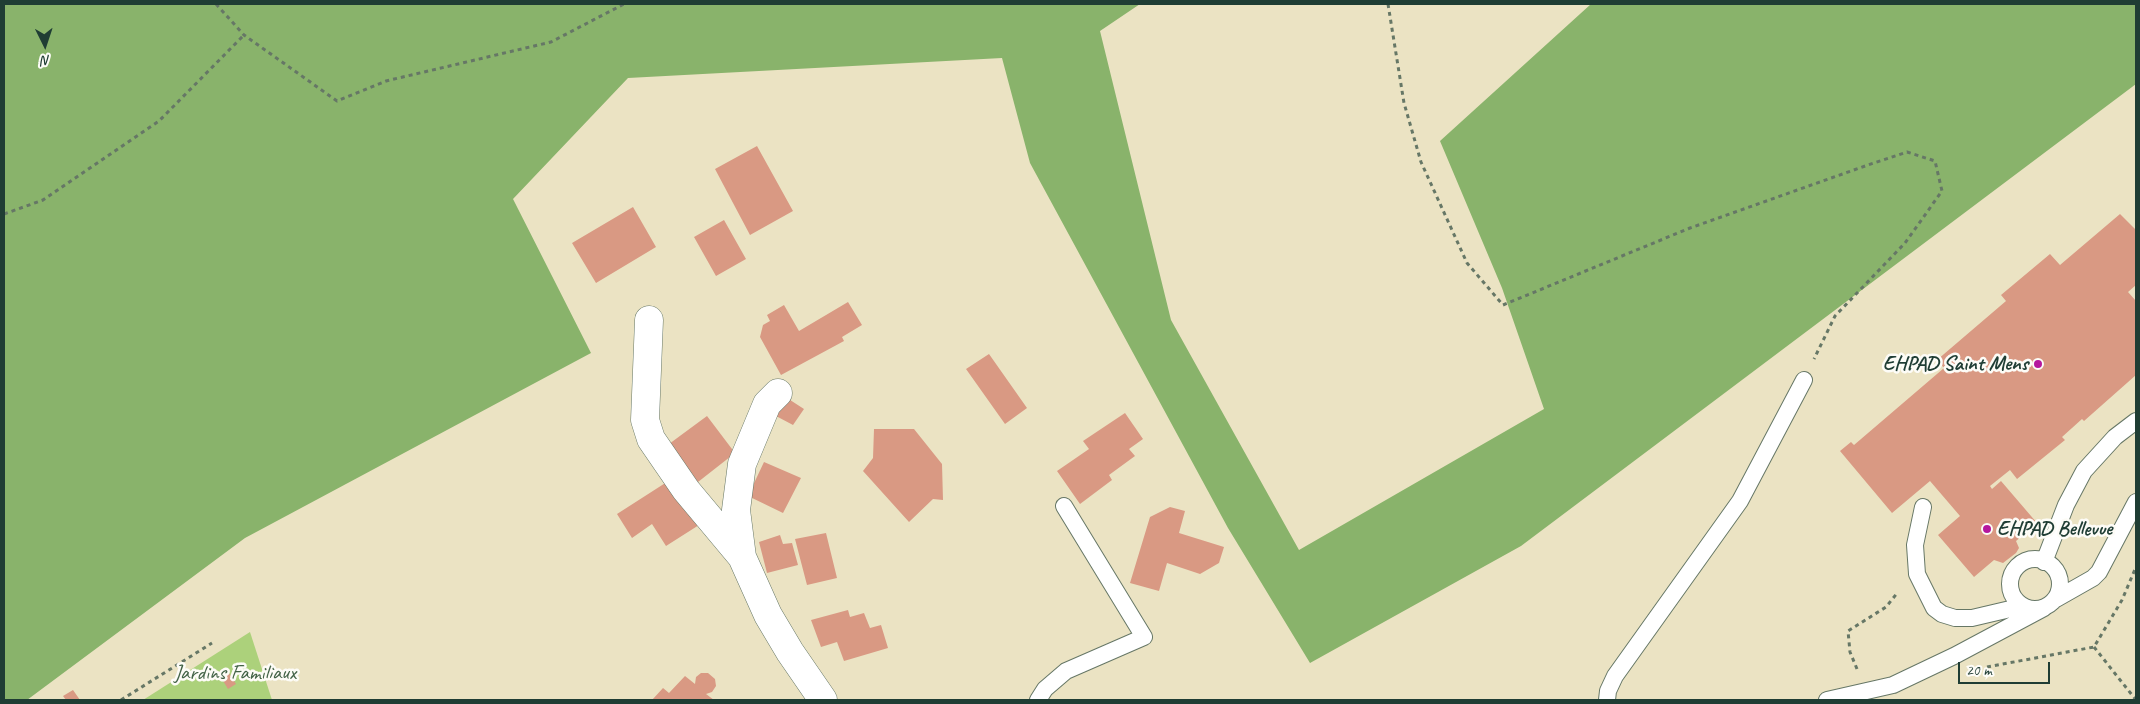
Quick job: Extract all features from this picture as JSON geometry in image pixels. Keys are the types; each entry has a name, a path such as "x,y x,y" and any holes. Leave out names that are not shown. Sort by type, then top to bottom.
{"street":[{"path":"649,320 645,420 651,439 686,490 742,557 768,615 823,700"},
{"path":"742,557 736,510 742,464 767,404 778,393"}],"lane":[{"path":"1607,700 1608,691 1615,676 1732,514 1804,380"},
{"path":"2044,562 2066,504 2084,471 2115,437 2136,421"},
{"path":"1827,700 1893,685 2050,603 2092,578 2099,572 2136,502"},
{"path":"1038,700 1045,689 1066,671 1144,637 1064,506"},
{"path":"1923,507 1915,545 1917,574 1934,608 1942,614 1955,618 1972,618 2022,606 2036,609 2050,603 2059,592 2059,576 2055,569 2044,562 2032,560 2024,562 2013,574 2012,591 2015,599 2022,606"}],"path":[{"path":"216,4 244,36 336,101 386,82 551,42 624,4"},
{"path":"1388,4 1404,103 1421,162 1468,262 1503,305 1690,228 1868,165 1908,152 1935,161 1942,191 1905,243 1835,316 1804,380"},
{"path":"4,214 43,200 159,122 244,36"},
{"path":"1979,669 2094,647 2122,600 2136,567"},
{"path":"1866,691 1850,652 1848,631 1886,607 1917,574"},
{"path":"121,700 212,643"},
{"path":"2094,647 2136,700"}],"green space":[{"path":"4,4 1140,4 1100,31 1171,320 1299,550 1544,409 1502,288 1440,141 1591,4 2136,4 2136,84 1521,546 1310,663 1228,528 1030,163 1002,58 628,78 513,199 591,353 245,538 27,700 4,700"},
{"name":"Jardins Familiaux","path":"250,632 272,700 143,700"}],"building":[{"path":"757,146 793,211 750,235 715,169"},
{"path":"633,207 656,247 596,283 572,243"},
{"name":"EHPAD Saint Mens","path":"2120,214 2136,230 2136,285 2128,292 2136,301 2136,375 2084,421 2082,419 2062,437 2065,440 2017,479 2010,470 1990,486 1992,489 2001,481 2037,523 2016,541 2019,548 2016,553 2003,563 1994,560 1974,577 1938,535 1960,516 1930,481 1892,513 1840,451 1851,442 1854,445 1944,368 1937,360 2006,301 2001,295 2050,254 2060,265"},
{"path":"724,220 746,259 716,276 694,237"},
{"path":"848,302 862,325 842,337 844,341 781,375 760,337 763,325 770,321 767,315 784,305 799,331"},
{"path":"989,354 1027,408 1005,424 966,369"},
{"path":"787,398 804,409 793,425 776,416"},
{"path":"1125,413 1143,439 1129,449 1135,456 1109,475 1112,480 1080,504 1057,471 1089,449 1083,441"},
{"path":"707,416 735,453 698,482 669,444"},
{"path":"874,429 914,429 942,464 943,500 933,499 909,522 863,471 873,458"},
{"path":"764,462 801,478 783,513 748,496"},
{"path":"670,480 699,525 666,546 652,524 632,538 617,514"},
{"path":"1170,507 1185,511 1179,533 1224,547 1219,563 1200,574 1167,563 1159,591 1130,583 1150,517"},
{"path":"826,533 837,578 807,585 795,539"},
{"path":"780,535 783,544 792,543 798,565 767,573 759,542"},
{"path":"848,610 850,617 864,613 870,628 881,625 888,648 844,661 837,642 821,647 811,620"},
{"path":"229,673 236,684 228,689 222,679"},
{"path":"701,673 708,673 715,679 716,686 712,692 706,694 714,700 652,700 663,688 669,693 685,676 695,684 696,677"},
{"path":"73,690 80,700 66,700 63,696"}],"place":[{"name":"EHPAD Saint Mens","path":"2038,364"},
{"name":"EHPAD Bellevue","path":"1987,529"}]}
